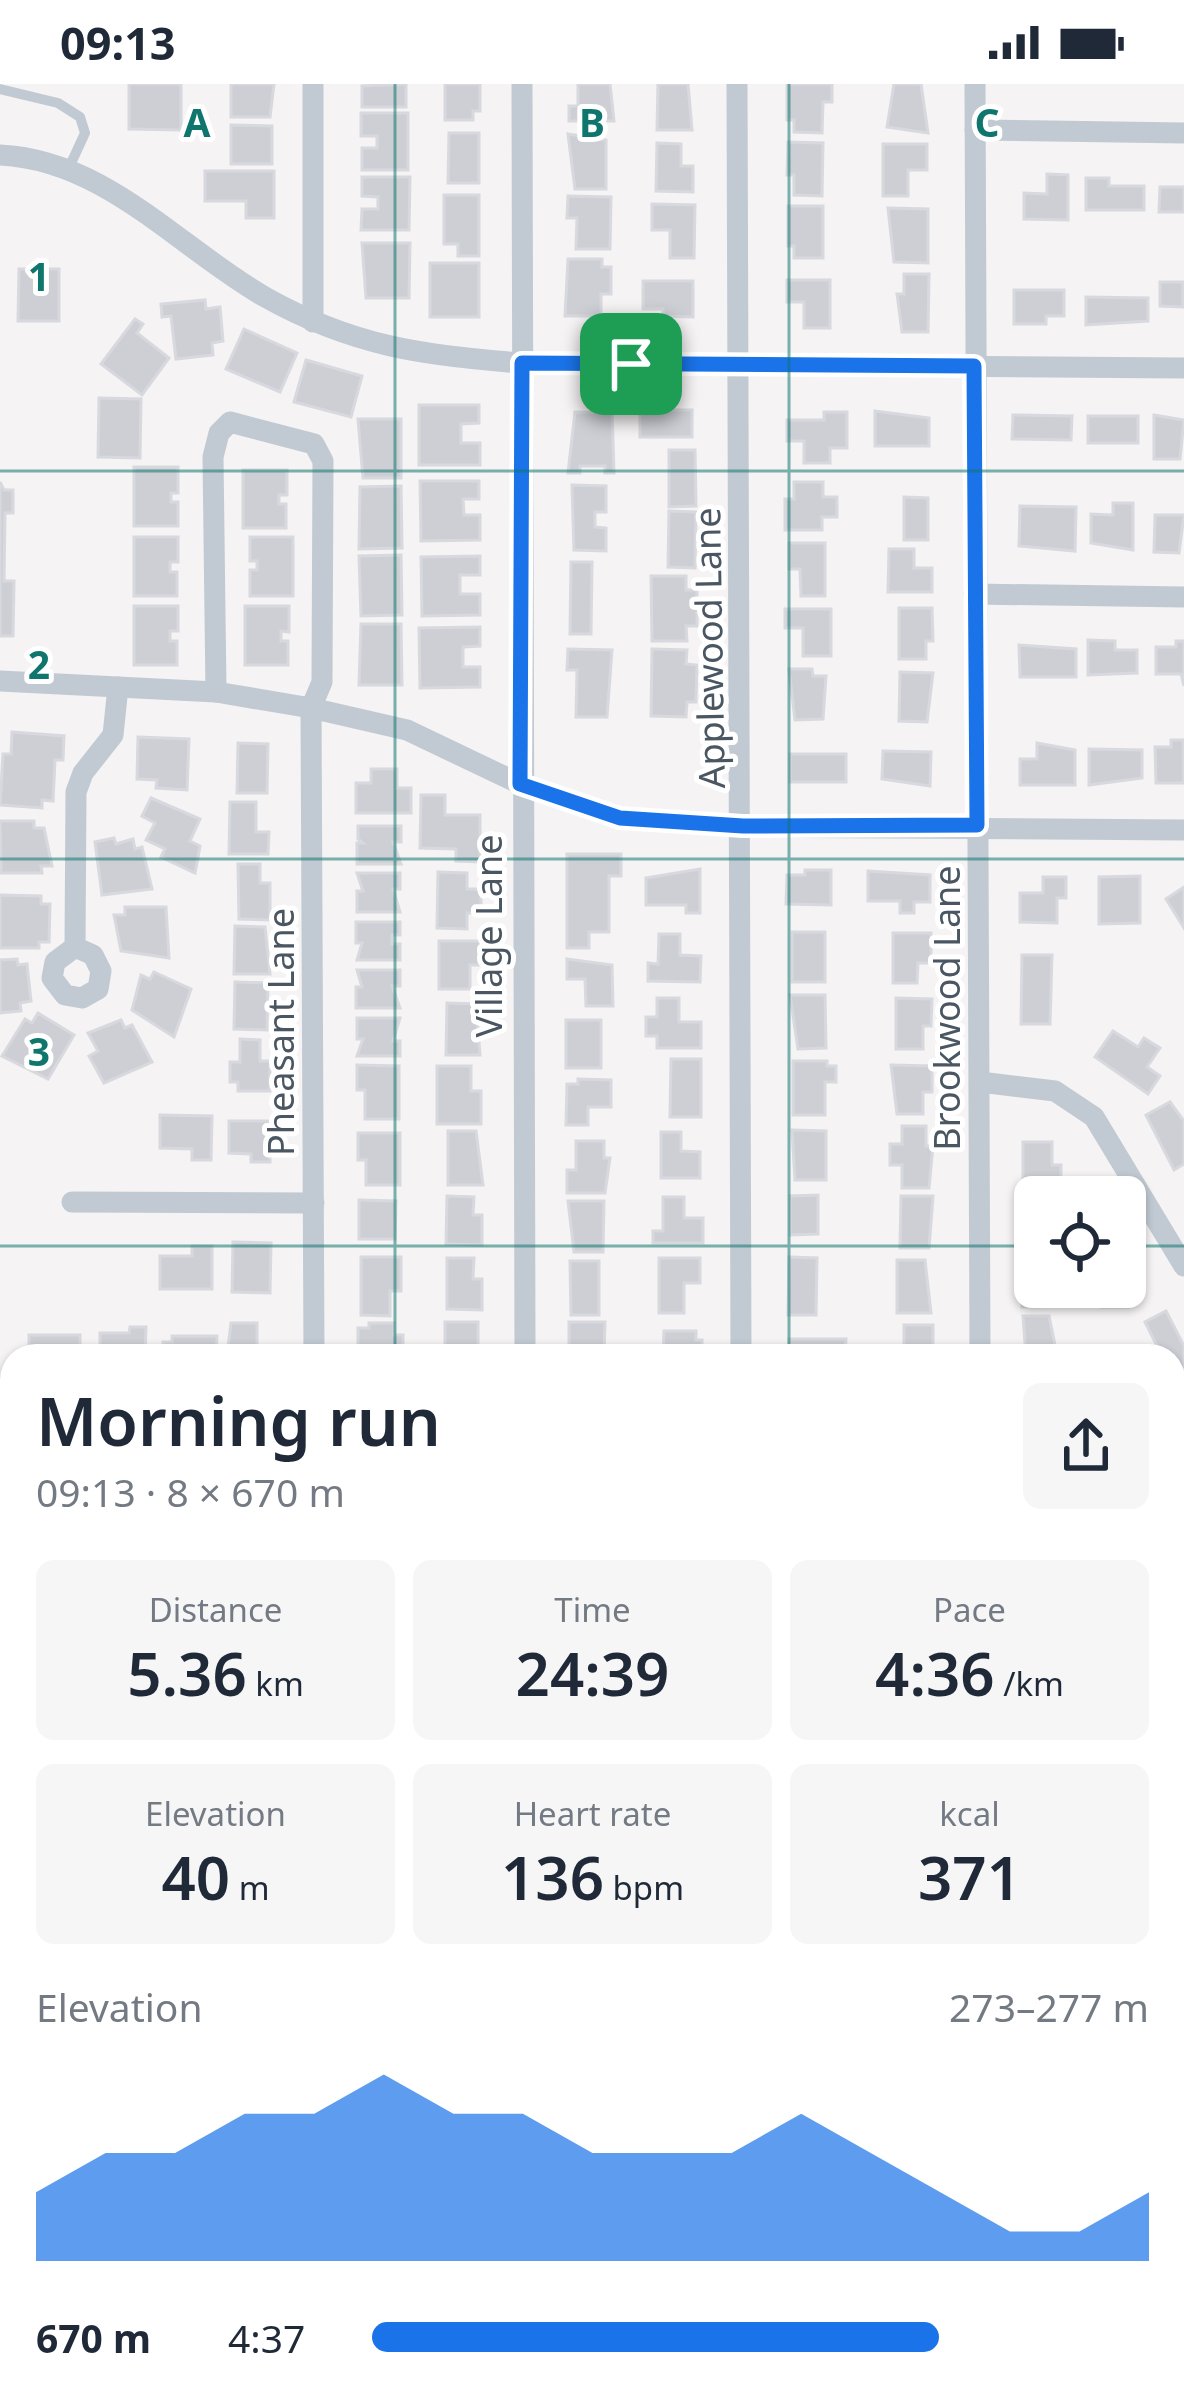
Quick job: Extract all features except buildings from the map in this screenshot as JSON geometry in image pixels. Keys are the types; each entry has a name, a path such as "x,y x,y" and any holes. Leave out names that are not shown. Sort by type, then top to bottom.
{"street":[{"path":"313,84 313,322"},
{"name":"Village Lane","path":"523,84 520,784 525,1344"},
{"name":"Applewood Lane","path":"737,84 743,826 741,1344"},
{"name":"Brookwood Lane","path":"975,84 980,1344"},
{"path":"975,130 1184,133"},
{"path":"0,155 28,157 141,206 260,294 313,322 414,355 522,363 1184,368"},
{"name":"Pheasant Lane","path":"216,692 213,457 219,433 230,422 248,423 314,444 323,461 322,682 311,708 314,1344"},
{"path":"974,594 1184,597"},
{"path":"0,681 216,692 311,708 407,730 520,784 620,818 743,826 1184,830"},
{"path":"75,947 78,780 112,735 118,687"},
{"path":"980,1082 1055,1091 1094,1117 1184,1266"},
{"path":"72,1202 314,1203"}],"lane":[{"path":"0,89 58,103 80,117 86,133 66,173"}],"route":[{"path":"522,363 631,364 974,366 977,825 743,826 620,818 520,784 522,363"}]}
